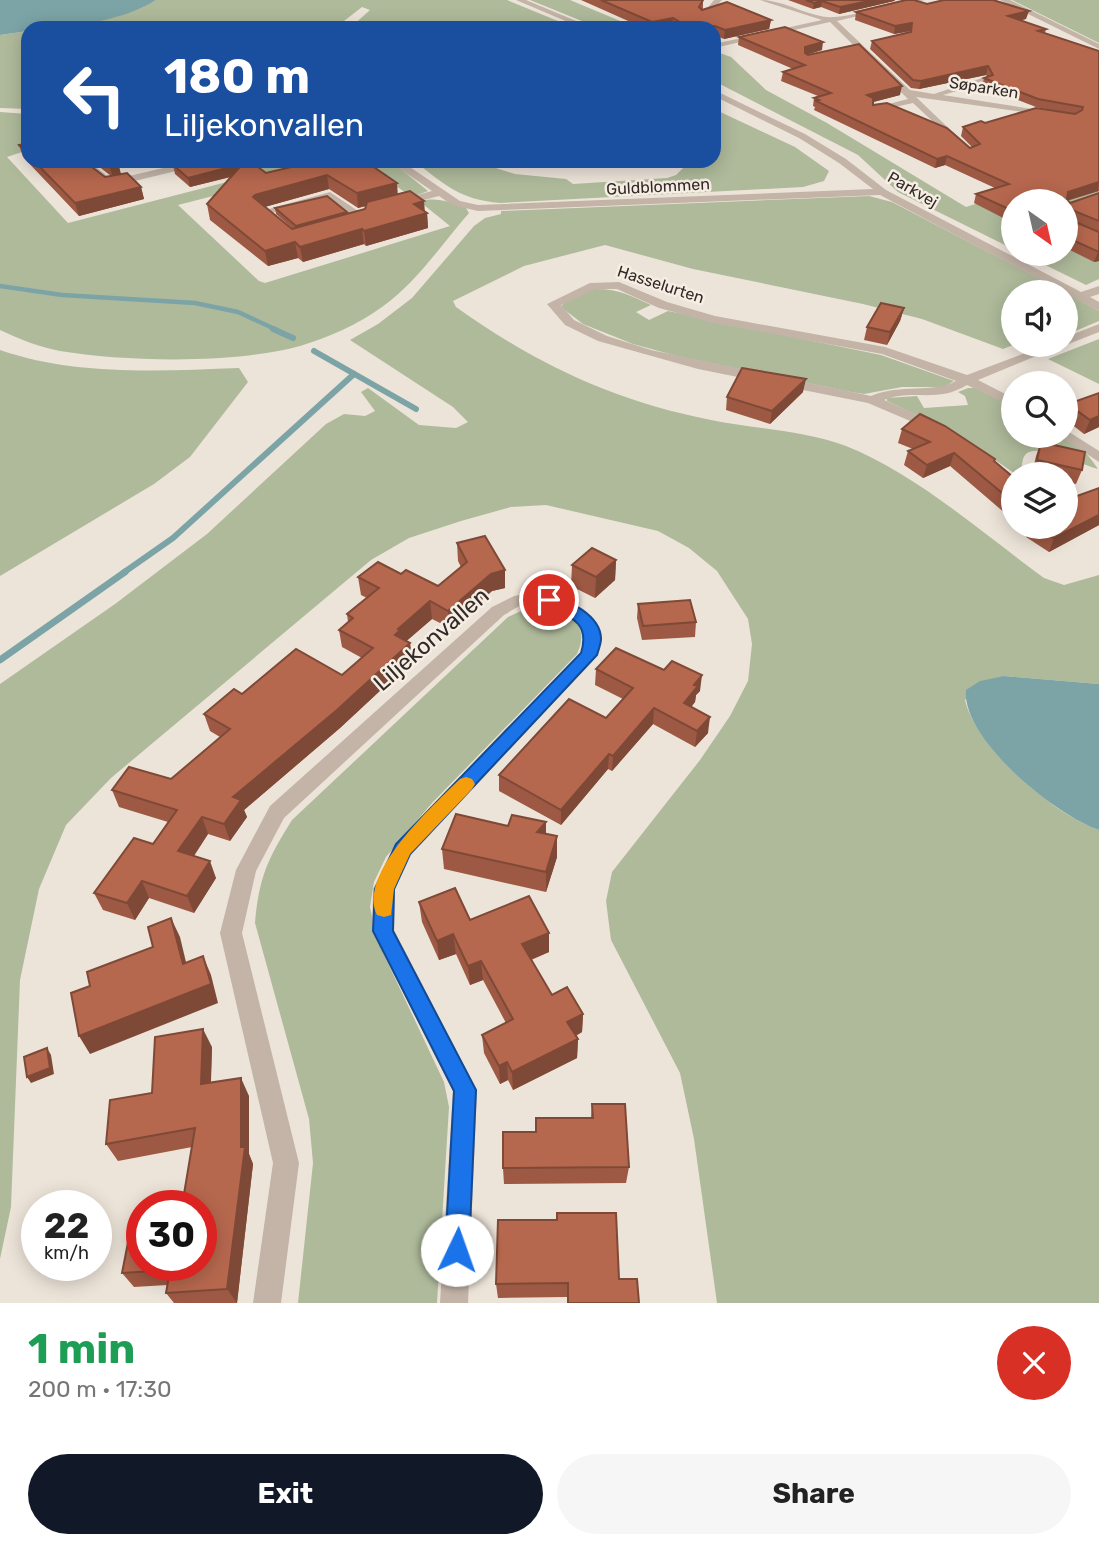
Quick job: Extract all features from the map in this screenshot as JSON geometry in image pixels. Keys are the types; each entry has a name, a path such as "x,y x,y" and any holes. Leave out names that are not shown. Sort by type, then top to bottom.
{"street":[{"path":"520,0 572,21"},
{"path":"704,14 718,0"},
{"path":"764,0 832,20 960,144"},
{"path":"721,44 921,0"},
{"path":"1004,0 1099,47"},
{"path":"846,49 870,43"},
{"name":"Søparken","path":"876,110 911,97 933,95 985,80"},
{"name":"Søparken","path":"933,95 1060,115"},
{"name":"Parkvej","path":"721,98 826,147 852,165 882,192 1099,307"},
{"path":"91,168 110,184 160,168"},
{"name":"Guldblommen","path":"404,168 456,204 506,209 882,192"},
{"path":"284,230 263,212 330,195 354,219 438,193"},
{"name":"Hasselurten","path":"949,435 917,418 872,400 616,345 555,311 553,304 594,285 619,286 663,305 714,319 885,351 967,380 1001,397"},
{"path":"1079,297 1099,290"},
{"path":"1078,336 1099,328"},
{"name":"Hasselurten","path":"872,400 891,392 948,391 967,380 1026,357"},
{"path":"1078,442 1099,458"},
{"name":"Liljekonvallen","path":"267,1303 286,1163 230,933 246,870 277,811 498,611 522,599 549,600 578,614 590,626 593,639 589,655 403,849 384,889 383,931 465,1090 454,1303"}],"green space":[{"path":"156,0 507,0 558,21 358,21 370,10 362,7 344,21 91,21 116,17"},
{"path":"530,0 570,0 620,21 582,21"},
{"path":"1012,0 1099,0 1099,43"},
{"path":"21,32 21,109 0,108 0,35"},
{"path":"721,53 731,57 766,90 827,123 966,207 1001,196 1001,243 898,192 858,155 721,85"},
{"path":"0,112 21,114 21,152 7,157 68,223 258,174 253,168 323,168 178,205 259,281 265,283 450,226 419,201 432,199 448,202 466,208 469,213 417,275 394,297 353,325 300,346 245,356 148,359 87,355 52,349 0,330"},
{"path":"721,112 795,147 829,171 824,181 803,187 500,203 463,194 423,168 496,168 515,174 566,179 573,184 667,178 676,175 683,168 721,168"},
{"path":"1099,164 1099,279 1086,285 1047,266 1078,266 1078,189 1022,189"},
{"path":"369,168 400,168 428,191 412,197"},
{"path":"869,196 892,202 1001,259 1001,266 1015,266 1042,280 1001,280 1001,348 922,319 693,269 605,245 524,266 453,301 456,307 516,346 577,378 609,391 675,412 830,441 872,458 949,506 1044,578 1064,585 1099,575 1099,684 1004,676 965,700 972,719 984,738 1019,777 1061,810 1099,830 1099,1303 717,1303 694,1139 680,1073 611,940 606,901 612,872 700,760 730,716 748,681 752,644 748,619 717,571 689,548 658,531 546,505 511,507 461,521 409,538 371,560 111,778 66,825 39,889 20,980 11,1207 0,1259 0,684 115,604 207,534 326,424 344,414 365,416 375,411 361,392 368,388 419,425 456,428 468,422 453,407 350,340 378,324 412,298 474,226 485,218 501,214 501,211"},
{"path":"594,289 617,291 651,305 636,312 649,320 668,311 881,355 954,381 944,387 902,387 864,394 677,356 633,344 583,324 561,307 565,301"},
{"path":"1078,300 1099,311 1099,321 1078,330"},
{"path":"1099,339 1099,384 1078,374 1078,371 1048,359 1078,357 1078,347"},
{"path":"0,350 88,368 239,368 248,382 190,457 154,484 0,576"},
{"path":"976,388 1001,401 1001,448 1078,447 1098,469 1060,455 1039,451 1031,451 1025,455 1023,462 1001,464 957,434 887,401 887,398 917,396 924,408 968,405 965,396 958,392"},
{"path":"541,608 560,612 575,621 581,635 577,654 432,803 386,857 374,882 370,907 377,940 444,1082 449,1107 437,1303 298,1303 313,1163 309,1119 255,923 266,869 292,820 508,617 521,611"}],"water":[{"path":"0,0 156,0 127,14 100,21 21,21 21,32 0,35"},
{"path":"1004,676 1099,684 1099,830 1059,809 1037,792 1014,773 979,731 969,710 966,690 980,681"}],"building":[{"path":"601,0 703,0 699,7 702,10 727,2 771,20 725,30 721,28 721,21 678,21 673,18 650,21"},
{"path":"806,0 874,0 840,7 822,1 814,3"},
{"path":"906,0 927,4 944,0 993,0 1029,11 1008,16 1046,29 1038,31 1099,51 1099,182 1077,189 1001,189 1001,205 976,194 1009,184 947,156 937,159 816,101 819,100 814,98 831,93 783,72 805,65 739,37 785,27 823,42 805,47 805,53 808,55 859,44 902,86 867,95 873,98 873,105 887,103 947,128 970,148 980,144 963,127 1036,108 1075,114 1082,110 1083,107 1038,99 984,78 993,75 988,66 921,81 913,80 872,41 911,32 912,23 895,26 856,12"},
{"path":"41,168 93,168 105,177 127,173 141,187 75,203"},
{"path":"176,168 227,168 188,178"},
{"path":"239,168 259,168 266,173 287,168 375,168 397,183 357,193 327,175 253,197 292,229 365,209 367,202 410,191 424,201 414,204 427,213 300,247 295,242 265,251 207,204"},
{"path":"1099,193 1099,221 1078,212 1078,200"},
{"path":"327,196 347,212 296,226 275,208"},
{"path":"1078,223 1099,232 1099,252 1078,242"},
{"path":"881,303 904,308 890,332 867,327"},
{"path":"742,368 806,379 772,411 727,397"},
{"path":"1099,393 1099,416 1090,420 1078,411 1078,400"},
{"path":"920,414 945,426 995,459 1001,467 1001,492 954,453 927,465 908,451 930,442 902,429"},
{"path":"1040,448 1067,448 1085,452 1082,470 1078,469 1078,462 1037,460"},
{"path":"1099,488 1099,515 1078,526 1078,496"},
{"path":"485,536 505,570 491,574 448,611 430,601 398,629 400,630 395,635 410,643 337,710 233,797 241,800 224,824 202,817 178,851 210,861 187,896 142,881 127,903 94,893 134,838 153,844 177,810 112,790 129,767 171,779 230,729 204,714 234,689 242,694 296,649 342,675 373,648 339,630 353,618 347,614 379,588 358,577 378,562 401,574 406,570 438,586 467,562 457,543"},
{"path":"592,548 616,560 596,577 572,565"},
{"path":"690,600 696,622 643,626 638,604"},
{"path":"616,648 664,670 672,661 702,675 694,685 698,686 684,703 710,717 697,731 654,708 613,756 609,754 561,810 499,775 569,699 606,718 633,688 596,669"},
{"path":"456,814 508,826 512,815 546,822 537,832 557,836 546,872 442,849"},
{"path":"455,888 470,920 529,896 549,933 522,944 552,995 567,987 583,1014 567,1022 578,1039 512,1072 507,1062 499,1066 482,1035 513,1019 481,961 468,966 453,934 437,941 419,902"},
{"path":"171,918 183,964 203,956 211,984 79,1036 71,993 90,986 87,972 153,947 148,927"},
{"path":"203,1029 201,1084 241,1078 241,1147 245,1147 227,1289 166,1293 168,1281 217,1281 217,1190 185,1190 195,1128 106,1144 110,1100 152,1093 155,1037"},
{"path":"47,1048 50,1068 27,1077 24,1057"},
{"path":"592,1104 625,1104 629,1167 503,1168 503,1132 536,1132 536,1118 593,1118"},
{"path":"557,1213 616,1213 619,1279 637,1279 639,1303 568,1303 568,1283 496,1284 498,1220 557,1220"},
{"path":"126,1253 126,1273 122,1273"}],"waterway":[{"path":"0,286 62,295 195,303 238,312 277,330"},
{"path":"273,329 293,338"},
{"path":"314,351 416,409"},
{"path":"123,573 173,538 354,374"},
{"path":"0,660 125,572"}],"slow traffic":[{"path":"384,909 384,889 403,849 466,784"}],"route":[{"path":"457,1250 465,1090 383,931 384,889 403,849 589,655 593,639 590,626 578,614 549,600"}]}
